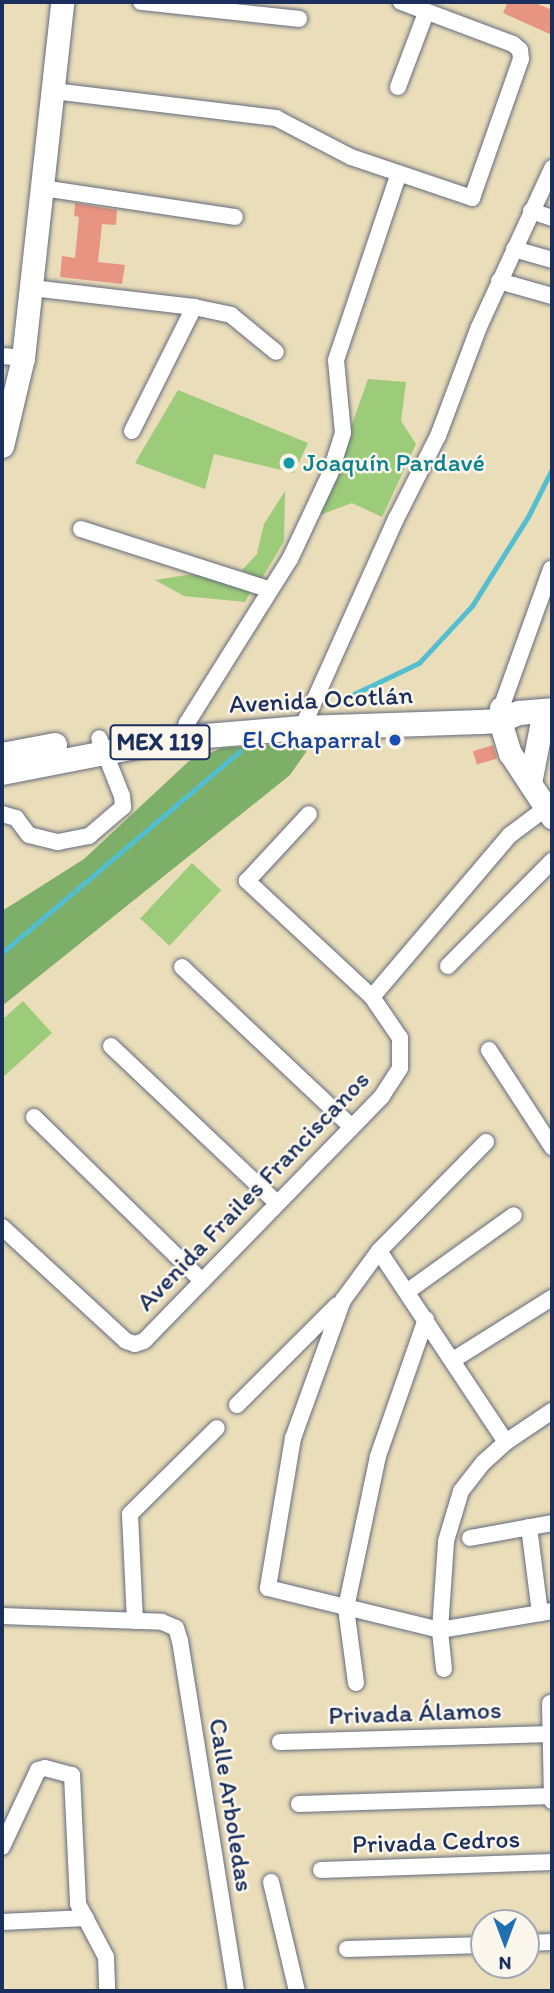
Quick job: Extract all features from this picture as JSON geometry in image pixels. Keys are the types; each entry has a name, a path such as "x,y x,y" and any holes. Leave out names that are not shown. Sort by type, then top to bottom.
{"main road":[{"name":"Avenida Ocotlán","path":"2,755 102,745 185,730 548,710"},
{"name":"Avenida Ocotlán","path":"2,773 102,745"}],"street":[{"path":"2,446 11,368 32,288 62,2"},
{"path":"141,2 299,19"},
{"path":"53,91 276,118 351,157 472,198 521,59 520,50 513,44 401,2"},
{"path":"398,87 426,12"},
{"path":"185,730 300,540 330,474 343,433 336,359 399,173"},
{"path":"304,722 438,436 499,281 550,174"},
{"path":"43,188 235,216"},
{"path":"531,211 552,218"},
{"path":"514,249 552,260"},
{"path":"499,281 552,296"},
{"path":"32,288 194,307 231,315 276,352"},
{"path":"132,431 194,307"},
{"path":"81,529 268,589"},
{"path":"372,997 510,835 549,813 510,753 506,714 551,569"},
{"path":"530,783 548,710"},
{"path":"2,814 16,818 29,835 58,842 89,836 123,807 102,745"},
{"name":"Avenida Frailes Franciscanos","path":"2,1227 126,1341 135,1344 144,1341 276,1202 382,1096 400,1068 400,1038 372,997 247,881 309,814"},
{"path":"448,966 552,860"},
{"path":"182,967 351,1126"},
{"path":"111,1046 276,1202"},
{"path":"489,1050 552,1147"},
{"path":"34,1117 202,1281"},
{"path":"237,1405 343,1300 379,1251 486,1142"},
{"path":"408,1291 514,1215"},
{"path":"379,1251 506,1442"},
{"path":"453,1360 552,1298"},
{"path":"343,1300 293,1438 268,1588 440,1630 546,1612 529,1527"},
{"path":"356,1683 346,1608 378,1456 426,1319"},
{"path":"444,1669 440,1630 446,1541 461,1491 484,1462 506,1442 552,1411"},
{"path":"2,1616 135,1621 130,1514 217,1427"},
{"path":"470,1538 552,1523"},
{"name":"Calle Arboledas","path":"135,1621 162,1622 176,1628 180,1641 236,1991"},
{"path":"299,1804 552,1798 550,1703"},
{"name":"Privada Álamos","path":"280,1742 551,1734"},
{"path":"2,1847 38,1770 45,1768 72,1775 78,1904 106,1957 107,1991"},
{"name":"Privada Cedros","path":"321,1870 552,1862"},
{"path":"271,1882 297,1991"},
{"path":"2,1922 86,1918"},
{"path":"346,1949 470,1945"}],"green space":[{"path":"368,379 406,382 401,421 416,444 382,517 352,503 320,515"},
{"path":"178,390 308,443 294,473 214,454 205,489 135,463"},
{"path":"285,491 284,541 261,580 242,570 257,554 264,524"},
{"path":"200,573 253,588 245,602 184,596 155,580"},
{"path":"313,742 290,775 2,1006 2,911 84,859 189,761 222,748"},
{"path":"192,863 221,890 169,946 140,919"},
{"path":"23,1001 52,1033 2,1078 2,1020"}],"building":[{"path":"508,2 533,2 552,10 552,35 503,13"},
{"path":"75,203 117,210 116,225 102,224 98,262 125,265 122,284 60,277 62,256 75,258 79,217 74,216"},
{"path":"493,745 497,758 477,765 473,751"}],"waterway":[{"path":"354,694 419,663 472,606 529,515 552,469"},
{"path":"2,953 240,751"}],"place":[{"name":"Joaquín Pardavé","path":"289,463"},
{"name":"El Chaparral","path":"395,740"}]}
